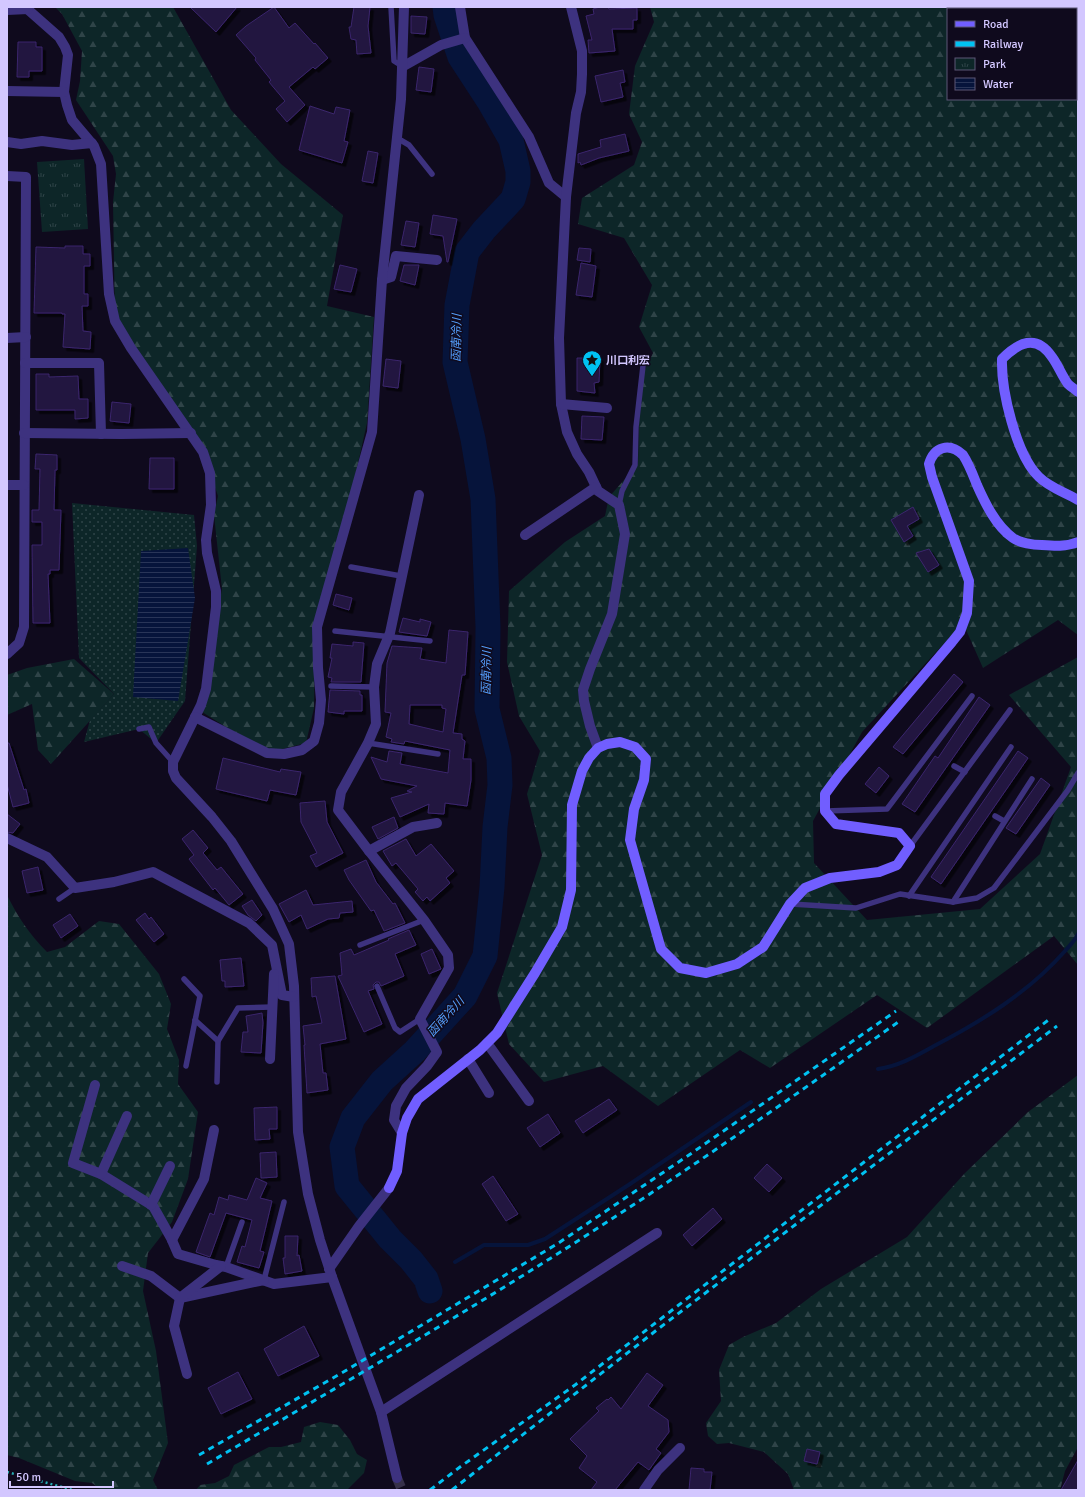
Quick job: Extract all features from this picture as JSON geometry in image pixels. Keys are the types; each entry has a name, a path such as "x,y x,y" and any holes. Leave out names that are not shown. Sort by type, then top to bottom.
{"street":[{"path":"195,717 267,753 284,754 302,750 314,741 319,723 320,700 317,627 372,432 382,280 401,99 404,7"},
{"path":"460,7 465,38 530,137 549,183 566,197"},
{"path":"571,7 582,51 582,74 581,92 576,113 566,197 559,338 561,404 567,432 577,454 598,491 618,505 625,534 612,614 583,690 590,726 598,748"},
{"path":"7,10 26,8 59,37 65,47 68,55 64,92 67,105 72,120 94,146 101,164 108,294 115,321 131,348 203,452 210,473 212,505 206,540 207,553 216,592 216,607 206,689 201,705 173,762 173,771 176,778 212,817 231,841 273,909 289,944 294,997 298,1132 308,1194 320,1240 331,1273 381,1412 397,1478"},
{"path":"402,67 441,45 465,38"},
{"path":"7,91 64,92"},
{"path":"7,142 21,144 42,141 72,145 92,143"},
{"path":"7,176 26,177 24,627 18,643 7,654"},
{"path":"382,280 391,277 396,256 437,260"},
{"path":"7,338 26,337"},
{"path":"1078,392 1068,384 1051,355 1039,345 1031,342 1021,344 1002,359 1002,374 1005,394 1019,444 1028,464 1039,477 1052,487 1078,500"},
{"path":"25,363 98,363 101,434"},
{"path":"561,404 607,408"},
{"path":"24,433 191,433"},
{"path":"95,1086 73,1163 101,1174 153,1206 178,1254 224,1266 274,1284 331,1273 359,1226 389,1188 397,1171 402,1133 407,1118 418,1099 468,1059 497,1033 562,927 571,890 572,805 582,771 589,758 598,748 607,744 620,742 635,747 646,759 644,780 634,809 630,840 660,949 680,968 706,973 737,964 763,947 790,904 805,888 830,878 879,872 898,864 910,846 900,833 836,824 825,811 825,794 839,775 960,632 967,614 969,601 969,581 932,477 929,464 934,452 946,447 958,450 963,455 991,513 1012,538 1038,545 1057,546 1078,542"},
{"path":"7,485 24,486"},
{"path":"524,535 596,487"},
{"path":"402,1133 394,1120 396,1106 406,1088 427,1066 437,1052 420,1019 449,968 448,955 424,920 368,851 338,810 341,792 368,743 376,724 374,687 377,664 390,633 419,495"},
{"path":"368,851 413,827 437,823"},
{"path":"7,838 47,857 75,888 114,882 153,872 249,923 272,945 282,994 294,997"},
{"path":"270,1059 274,956"},
{"path":"486,1043 528,1101"},
{"path":"468,1059 489,1093"},
{"path":"101,1174 127,1116"},
{"path":"172,1240 204,1179 214,1130"},
{"path":"151,1205 170,1166"},
{"path":"381,1412 657,1233"},
{"path":"122,1266 151,1276 180,1298 264,1280"},
{"path":"187,1374 174,1326 180,1298 224,1266"},
{"path":"644,1490 658,1470 680,1448"}],"lane":[{"path":"391,7 394,61 402,67"},
{"path":"397,138 409,145 432,174"},
{"path":"618,505 622,491 635,465 636,427 644,357"},
{"path":"351,567 401,576"},
{"path":"335,631 430,641"},
{"path":"331,686 374,687"},
{"path":"825,811 887,808 972,696"},
{"path":"910,846 1010,710"},
{"path":"139,729 149,727 156,743 173,762"},
{"path":"368,743 438,754"},
{"path":"909,896 1011,747"},
{"path":"954,766 965,772"},
{"path":"790,904 856,908 900,894 953,902 977,898 994,888 1068,790 1078,773"},
{"path":"953,902 1032,779"},
{"path":"995,816 1004,821"},
{"path":"60,899 75,888"},
{"path":"360,945 424,920"},
{"path":"184,979 200,996 186,1066"},
{"path":"377,986 395,1028 400,1032 420,1019"},
{"path":"217,1082 218,1041 238,1008 272,1007"},
{"path":"195,1020 218,1041"},
{"path":"264,1280 284,1202"},
{"path":"224,1266 242,1222"}],"path":[{"path":"7,1472 73,1490"}],"green space":[{"path":"55,7 173,7 231,110 281,164 343,215 327,306 374,317 367,423 339,548 315,639 314,708 306,743 267,753 199,710 222,589 214,515 218,496 204,455 115,321 113,202 116,174 113,156 76,100 80,81 82,51 62,14"},
{"path":"650,7 1078,7 1078,635 1058,620 983,668 963,623 862,732 813,821 814,863 867,920 980,909 1040,854 1071,767 1009,695 1078,657 1078,965 1054,936 927,1028 877,995 770,1068 740,1050 658,1106 603,1066 544,1082 509,1044 497,993 542,855 527,794 540,751 519,716 507,662 509,591 565,542 605,516 609,497 638,464 640,380 653,353 639,327 652,285 624,238 578,224 582,198 634,165 642,142 629,114 635,66 654,22"},
{"path":"84,159 88,229 42,232 37,162"},
{"path":"72,503 194,515 197,546 185,701 156,743 139,729 84,742 90,720 114,694 79,658"},
{"path":"74,659 114,694 51,764 38,750 32,704 7,715 7,675 27,668"},
{"path":"7,895 24,925 47,952 65,947 99,921 119,924 159,974 171,1004 167,1029 179,1060 178,1084 198,1112 188,1179 172,1222 148,1253 143,1291 156,1351 168,1443 153,1480 158,1490 102,1490 92,1483 75,1481 19,1458 7,1455"},
{"path":"1078,1075 1078,1447 1065,1471 1060,1490 794,1490 788,1474 764,1452 729,1443 717,1444 708,1436 706,1423 721,1401 719,1370 729,1345 743,1337 776,1323 821,1289 907,1237 965,1173 1028,1112"},
{"path":"320,1422 338,1425 350,1440 357,1454 367,1460 364,1473 347,1490 196,1490 200,1485 215,1483 229,1476 234,1465 269,1447 281,1447 301,1442 304,1427"}],"water":[{"path":"188,548 195,598 178,701 133,697 141,551"}],"building":[{"path":"190,7 237,7 216,32"},
{"path":"274,7 289,28 295,23 328,58 315,69 313,67 289,87 305,105 287,122 276,109 285,101 269,82 271,80 255,60 256,58 236,35 246,26"},
{"path":"354,7 370,7 368,26 371,53 357,54 356,40 351,39 349,27 351,27"},
{"path":"608,7 609,9 637,8 637,20 633,20 633,29 612,29 615,51 589,53 588,40 592,40 586,16 594,14 593,9"},
{"path":"411,16 427,17 425,34 411,33"},
{"path":"18,42 36,42 36,47 42,47 42,71 29,71 29,77 17,77"},
{"path":"419,67 434,69 431,92 416,90"},
{"path":"623,70 625,82 620,83 623,97 601,102 595,76"},
{"path":"310,106 334,114 336,107 350,110 344,141 348,142 342,163 299,150"},
{"path":"625,134 629,151 599,158 581,165 580,162 578,163 578,154 601,147 600,140"},
{"path":"368,151 378,153 373,183 362,181"},
{"path":"433,215 457,219 448,262 443,236 430,234"},
{"path":"406,221 419,223 415,247 401,245"},
{"path":"65,246 83,246 83,254 90,254 90,266 84,266 84,294 88,294 88,306 82,306 83,331 91,332 90,349 63,347 65,314 34,313 36,247 65,248"},
{"path":"579,248 591,249 590,262 577,260"},
{"path":"581,263 596,266 592,297 576,295"},
{"path":"340,265 357,269 351,292 334,289"},
{"path":"404,265 419,265 415,285 400,281"},
{"path":"577,358 600,358 599,382 594,383 595,393 577,391"},
{"path":"386,359 401,361 398,388 383,386"},
{"path":"36,374 49,374 49,377 78,376 79,399 88,399 88,418 75,419 75,410 36,410"},
{"path":"112,402 131,404 129,423 110,421"},
{"path":"582,416 604,417 602,440 581,439"},
{"path":"36,454 57,455 54,510 61,510 59,570 50,570 50,574 48,574 50,623 33,623 32,545 42,545 42,522 32,522 32,510 39,510 40,469 35,469"},
{"path":"150,458 174,458 174,489 149,489"},
{"path":"913,507 919,519 907,526 913,536 904,542 891,520"},
{"path":"929,549 939,565 928,572 916,553"},
{"path":"336,594 352,598 349,610 333,605"},
{"path":"403,618 420,622 420,619 431,622 427,636 399,632"},
{"path":"449,630 468,632 465,675 462,675 453,733 462,734 462,739 465,741 463,759 471,759 471,780 467,806 445,803 444,814 428,813 429,804 400,817 391,798 412,792 407,791 417,786 381,779 371,757 387,762 389,751 402,753 400,764 448,773 450,750 405,741 404,744 391,742 392,739 386,737 391,713 385,712 387,663 392,646 422,648 420,659 446,663","holes":["410,705 442,705 442,708 446,709 443,732 409,724"]},
{"path":"353,642 364,643 361,682 331,682 332,678 328,677 332,658 330,658 332,644 353,646"},
{"path":"954,674 963,682 903,754 893,747"},
{"path":"330,690 360,691 360,695 362,695 362,711 344,711 344,714 328,712"},
{"path":"979,697 990,705 915,812 902,804 935,756 938,758"},
{"path":"7,743 9,743 24,790 26,789 29,803 13,807 7,784"},
{"path":"1018,751 1028,758 941,884 931,877"},
{"path":"223,758 280,772 281,769 301,772 296,795 270,790 267,801 216,789"},
{"path":"879,767 889,776 876,793 865,784"},
{"path":"1041,778 1050,785 1016,834 1006,828"},
{"path":"325,801 327,822 343,853 316,867 310,856 317,853 301,822 300,803"},
{"path":"7,814 20,824 13,833 7,832"},
{"path":"394,817 398,828 378,839 372,827"},
{"path":"193,830 208,848 203,853 217,870 221,867 243,894 229,905 215,888 213,890 189,859 194,855 182,839"},
{"path":"406,839 416,856 431,844 454,871 446,878 450,883 430,901 427,897 423,901 415,892 418,889 396,863 392,866 383,851"},
{"path":"366,860 376,882 393,904 395,903 405,923 384,931 374,910 371,911 349,880 344,870"},
{"path":"38,867 43,890 27,893 22,871"},
{"path":"306,890 313,905 352,901 353,912 340,913 339,918 328,919 307,929 301,915 289,922 279,904"},
{"path":"252,900 262,915 256,921 248,915 242,906"},
{"path":"145,913 149,919 151,917 164,934 154,942 136,920"},
{"path":"70,914 78,926 61,938 53,925"},
{"path":"409,930 416,945 395,954 404,976 381,986 379,982 376,982 373,985 374,989 368,991 382,1024 364,1032 338,976 342,975 340,953 351,949 354,955"},
{"path":"432,949 441,969 429,974 421,954"},
{"path":"241,958 244,986 225,987 225,981 222,981 220,960"},
{"path":"335,976 346,1039 320,1044 323,1073 326,1073 328,1090 307,1093 303,1026 322,1023 316,996 312,997 311,978"},
{"path":"262,1013 263,1023 261,1053 241,1052 243,1032 248,1032 246,1016"},
{"path":"609,1099 617,1110 583,1133 575,1121"},
{"path":"277,1107 277,1129 269,1129 270,1139 255,1140 254,1108"},
{"path":"548,1114 560,1133 540,1147 527,1128"},
{"path":"276,1152 277,1177 261,1178 260,1153"},
{"path":"767,1164 782,1178 769,1192 754,1178"},
{"path":"493,1176 518,1214 506,1221 482,1184"},
{"path":"256,1178 267,1183 260,1198 272,1201 260,1251 264,1252 259,1268 237,1262 242,1246 245,1247 252,1220 226,1213 210,1257 196,1252 210,1213 214,1215 219,1197 228,1200 229,1195 247,1200"},
{"path":"713,1208 722,1219 692,1246 683,1235"},
{"path":"285,1236 298,1236 297,1256 299,1255 302,1271 285,1274 283,1258 285,1258"},
{"path":"304,1326 319,1356 278,1376 264,1349"},
{"path":"238,1372 252,1399 221,1414 208,1388"},
{"path":"647,1373 663,1385 648,1406 668,1420 669,1432 656,1449 661,1453 649,1470 638,1462 615,1490 591,1490 597,1482 579,1468 587,1456 570,1439 599,1411 596,1408 607,1399 608,1400 611,1397 621,1409"},
{"path":"807,1449 820,1452 817,1464 804,1461"},
{"path":"1078,1460 1078,1490 1061,1490"},
{"path":"691,1468 704,1469 704,1472 712,1472 710,1490 689,1490"}],"waterway":[{"name":"函南冷川","path":"430,1291 426,1279 411,1260 390,1239 347,1186 342,1147 353,1118 382,1081 415,1051 465,996 485,956 492,887 495,827 500,785 499,758 487,709 488,627 483,499 473,439 455,362 457,305 467,252 484,230 513,199 518,182 518,171 511,140 490,103 460,57 446,15 445,7"},
{"path":"878,1069 893,1066 914,1057 987,1016 1036,980 1051,966 1072,943 1078,934"},
{"path":"455,1262 484,1245 528,1245 545,1239 630,1184 751,1102"},
{"name":"函南冷川","path":"426,1279 431,1276"}],"tunnel":[{"path":"397,1478 402,1490"}],"railway":[{"path":"199,1455 345,1371 557,1244 689,1155 896,1011"},
{"path":"430,1490 575,1385 1051,1018"},
{"path":"207,1464 518,1279 562,1251 733,1138 901,1020"},
{"path":"452,1490 658,1329 1057,1026"}],"place":[{"name":"川口利宏","path":"592,377"}]}
